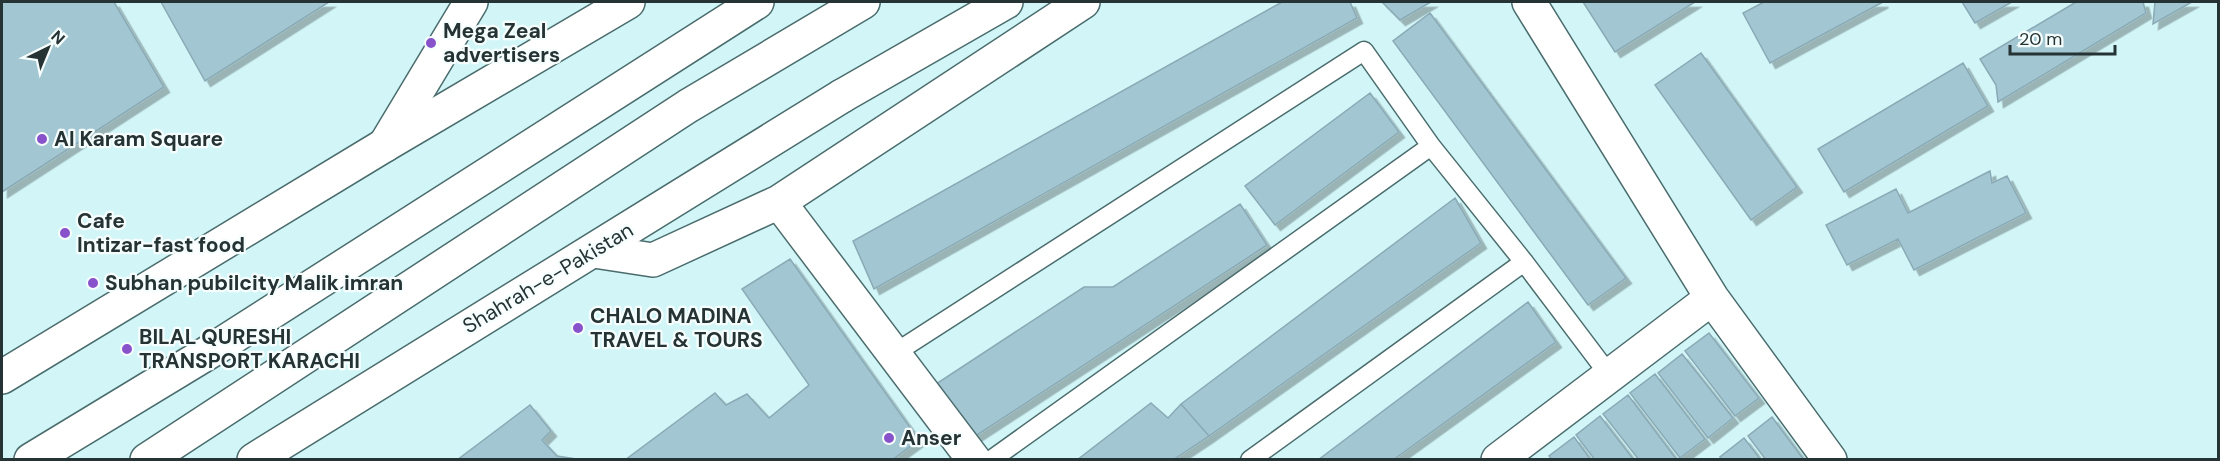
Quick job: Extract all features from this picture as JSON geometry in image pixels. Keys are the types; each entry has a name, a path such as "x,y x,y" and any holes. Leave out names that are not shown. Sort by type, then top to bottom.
{"main road":[{"path":"385,145 471,2"},
{"path":"2,377 385,145 628,2"},
{"path":"31,459 214,350 757,2"},
{"path":"147,459 688,106 863,2"},
{"name":"Shahrah-e-Pakistan","path":"254,459 842,96 1006,2"},
{"path":"594,251 653,260 779,202 1083,2"},
{"path":"1529,2 1712,298 1830,459"},
{"path":"779,202 974,459"},
{"path":"1498,459 1712,298"}],"lane":[{"path":"895,353 1364,51 1431,146 1524,262 1610,376"},
{"path":"991,459 1431,146"},
{"path":"1250,459 1524,262"}],"building":[{"name":"Al Karam Square","path":"2,2 114,2 164,87 2,192"},
{"name":"Al Karam Square","path":"161,2 329,2 205,81"},
{"path":"1282,2 1350,2 1357,18 874,289 853,241"},
{"path":"1382,2 1431,2 1400,20"},
{"path":"1583,2 1695,2 1615,52"},
{"path":"1764,2 1883,2 1770,63 1743,13"},
{"path":"1962,2 2012,2 1975,23"},
{"path":"2076,2 2143,2 2146,13 1998,102 1996,85 1980,59"},
{"path":"2155,2 2192,2 2153,24"},
{"path":"1430,13 1626,278 1588,305 1393,41"},
{"path":"1701,53 1797,187 1751,220 1655,85"},
{"path":"1963,63 1988,106 1844,192 1818,149"},
{"path":"1370,93 1399,132 1275,225 1245,186"},
{"path":"1990,171 1992,183 2007,176 2026,213 1914,270 1898,239 1847,265 1826,225 1896,189 1908,213"},
{"path":"1455,198 1481,243 1209,436 1181,404"},
{"path":"1240,204 1267,245 971,439 936,384 1084,287 1113,287"},
{"path":"790,259 919,440 892,460 625,460 715,393 726,405 747,394 769,418 809,385 742,289"},
{"path":"1528,302 1556,342 1393,460 1318,460"},
{"path":"1709,333 1759,398 1735,416 1685,351"},
{"path":"1682,354 1733,418 1708,438 1658,373"},
{"path":"1655,374 1705,439 1680,458 1630,393"},
{"path":"1628,395 1677,460 1639,460 1603,414"},
{"path":"1151,403 1168,418 1181,404 1209,436 1173,460 1077,460"},
{"path":"530,405 551,431 542,440 557,456 583,460 457,460"},
{"path":"1600,416 1634,460 1595,460 1576,435"},
{"path":"1772,417 1804,460 1766,460 1748,436"},
{"path":"1574,437 1591,460 1552,460 1549,456"},
{"path":"1744,438 1761,460 1722,460 1720,457"}],"place":[{"name":"Mega Zeal advertisers","path":"431,43"},
{"name":"Al Karam Square","path":"42,139"},
{"name":"Cafe Intizar-fast food","path":"65,233"},
{"name":"Subhan pubilcity Malik imran","path":"93,283"},
{"name":"CHALO MADINA TRAVEL & TOURS","path":"578,328"},
{"name":"BILAL QURESHI TRANSPORT KARACHI","path":"127,349"},
{"name":"Anser","path":"889,438"}]}
